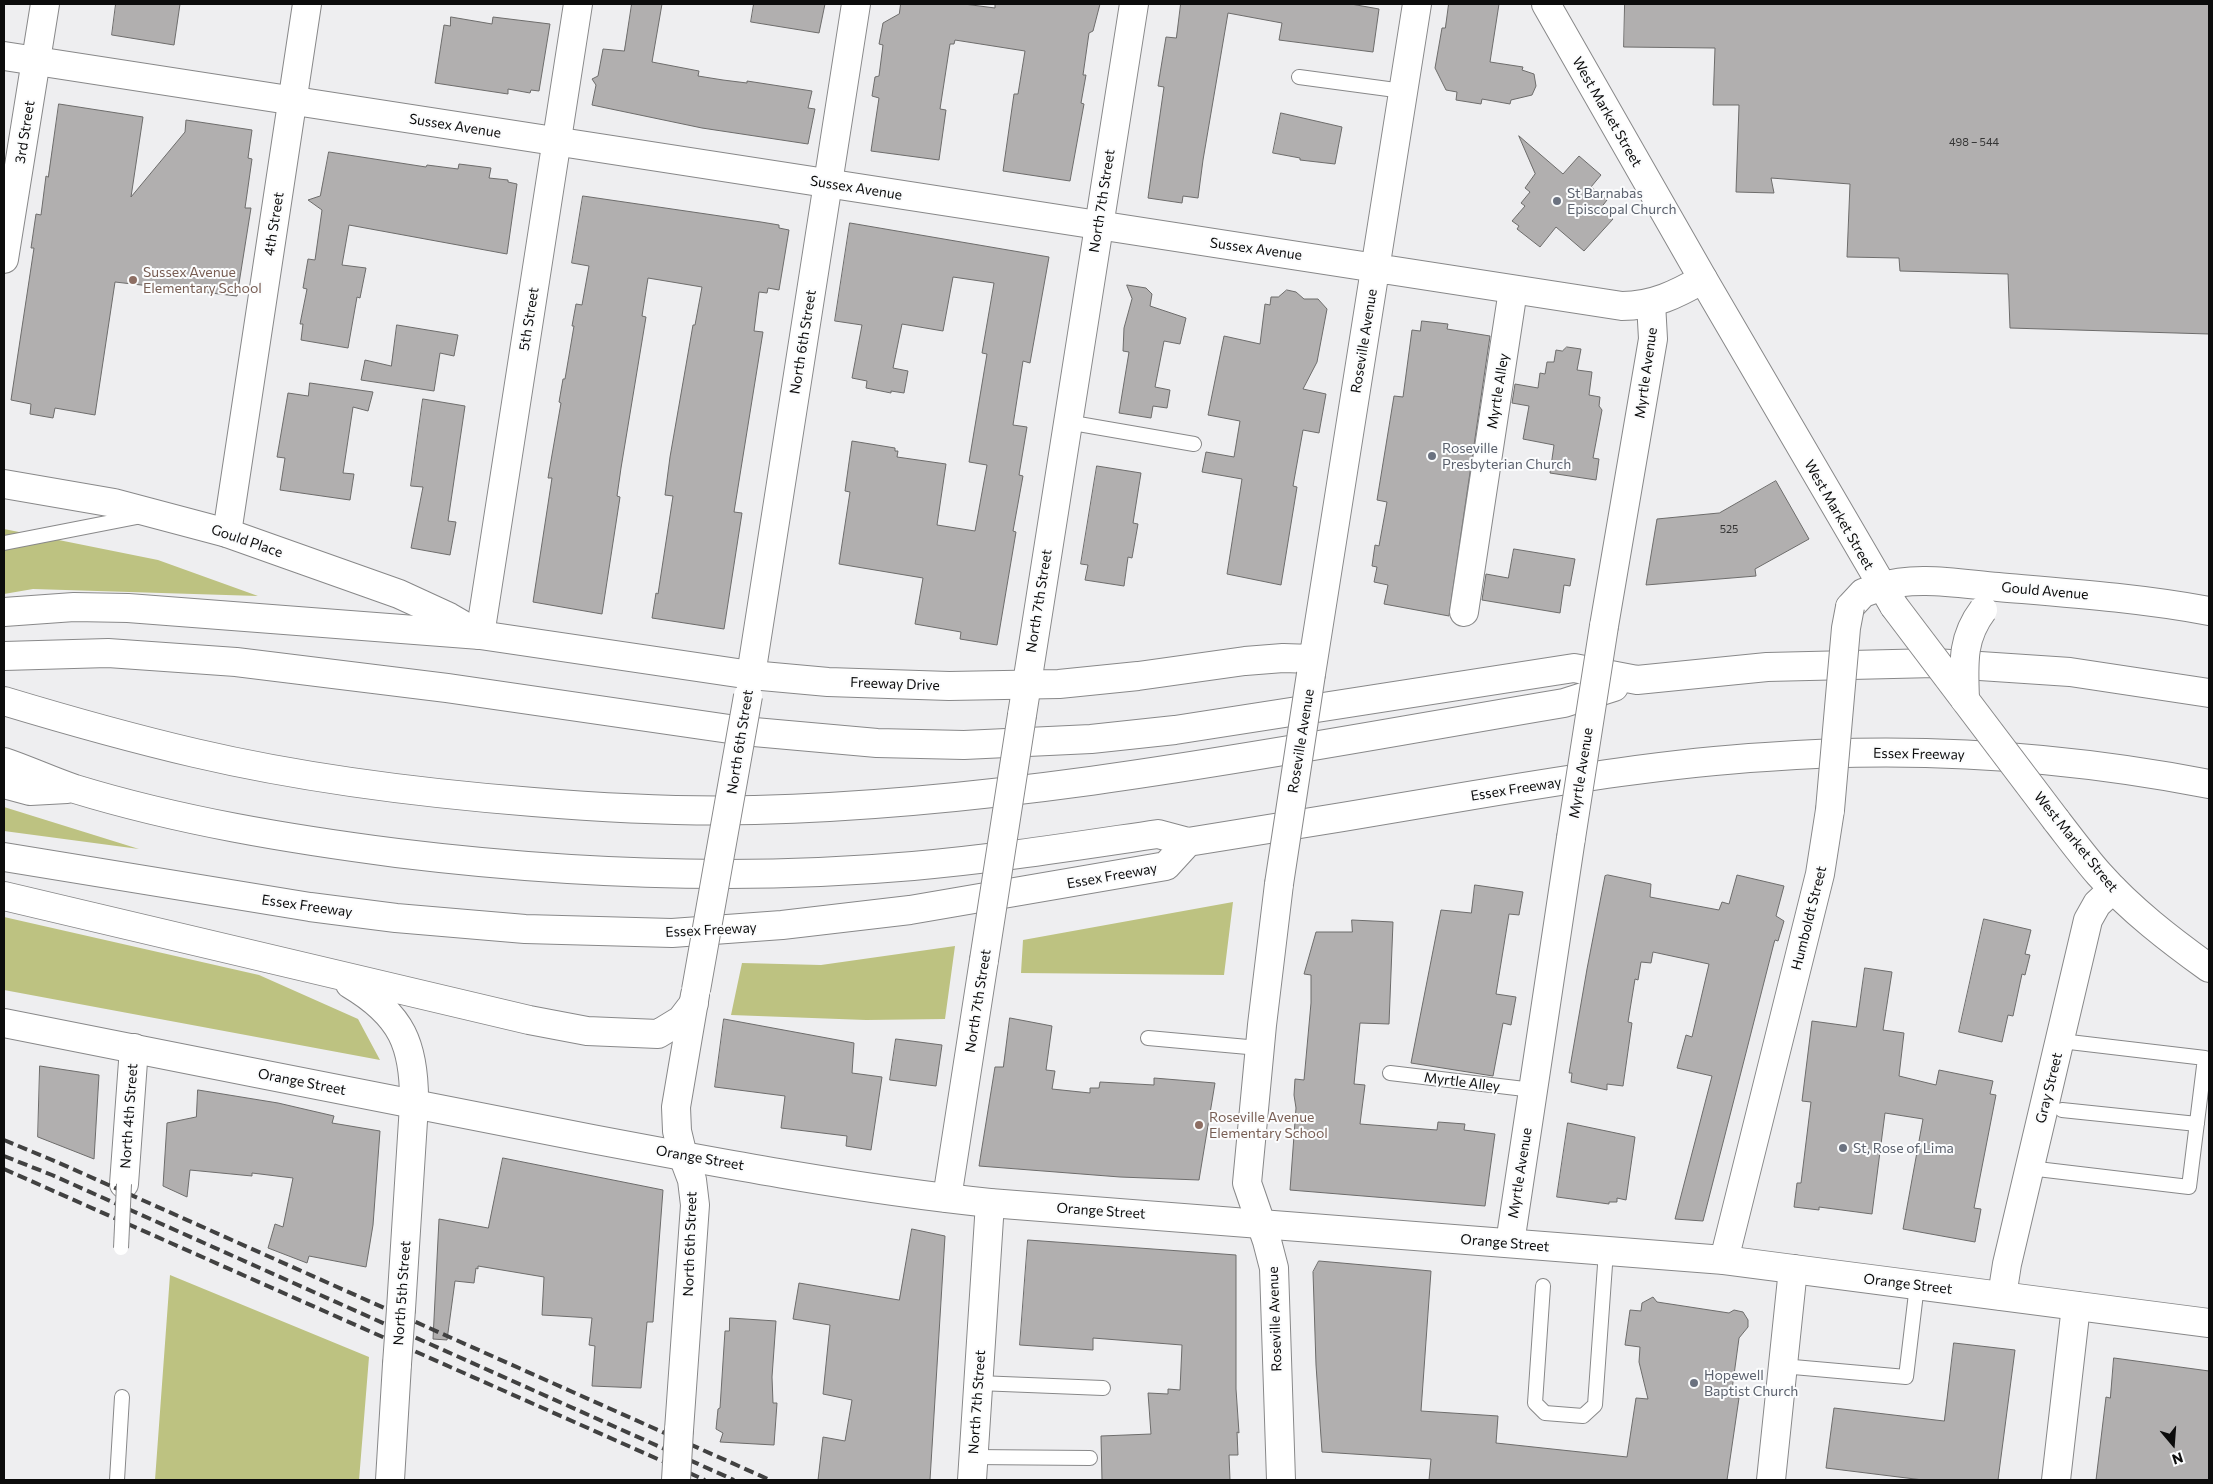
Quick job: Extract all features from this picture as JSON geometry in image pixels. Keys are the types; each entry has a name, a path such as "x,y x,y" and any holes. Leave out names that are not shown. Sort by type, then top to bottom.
{"main road":[{"name":"3rd Street","path":"4,259 45,4"},
{"name":"4th Street","path":"227,533 307,4"},
{"name":"5th Street","path":"480,635 578,4"},
{"name":"North 6th Street","path":"676,1480 695,1205 692,1180 683,1156 677,1131 676,1107 750,685 856,4"},
{"name":"North 7th Street","path":"947,1198 1067,422 1134,4"},
{"name":"Roseville Avenue","path":"1280,1480 1274,1268 1247,1183 1259,1048 1279,884 1417,4"},
{"name":"West Market Street","path":"1546,4 1887,597 2087,860 2113,889 2164,935 2209,968"},
{"name":"Sussex Avenue","path":"4,56 1622,306 1651,303 1672,296 1703,279"},
{"name":"Myrtle Alley","path":"1464,612 1513,290"},
{"name":"Myrtle Avenue","path":"1510,1243 1604,626 1653,339 1651,303"},
{"name":"Gould Place","path":"4,484 114,503 158,513 227,533 399,594 449,617 480,635"},
{"name":"Gould Avenue","path":"1887,597 1908,581 2136,600 2209,611"},
{"path":"1965,700 1965,647 1968,633 1983,610 1992,602 2019,589"},
{"name":"Humboldt Street","path":"1724,1260 1820,874 1830,810 1846,628 1850,607 1864,594 1887,597"},
{"name":"Freeway Drive","path":"4,612 74,607 147,609 480,635 750,685 820,681 897,685 1026,685 1138,676 1265,659 1312,666"},
{"path":"6,656 108,653 236,662 437,687 743,731 830,740 923,744 1048,742 1175,730 1574,668 1637,680"},
{"path":"4,701 70,721 197,753 284,771 372,785 456,795 590,806 751,810 850,806 964,796 1131,774 1564,703 1637,680 1767,667 1936,664 2070,672 2209,693"},
{"name":"Essex Freeway","path":"4,856 310,907 396,918 534,930 672,933 782,926 910,910 1166,866 1188,842 1536,785 1654,768 1765,757 1896,753 1976,755 2087,763 2209,784"},
{"path":"4,762 73,788 193,819 314,842 435,858 566,870 692,874 823,872 956,862 1158,834 1188,842"},
{"path":"4,784 30,791 73,788"},
{"name":"Gray Street","path":"2002,1296 2029,1168 2061,1041 2088,920 2097,904 2113,889"},
{"path":"4,896 529,1020 610,1033 658,1034 681,1020 695,997"},
{"name":"North 5th Street","path":"323,972 348,982 376,1000 396,1023 408,1048 412,1063 414,1105 390,1480"},
{"name":"Orange Street","path":"4,1023 414,1105 683,1156 947,1198 990,1203 1724,1260 2209,1323"},
{"name":"North 4th Street","path":"124,1184 134,1048"},
{"name":"North 7th Street","path":"973,1469 990,1203"},
{"path":"1770,1480 1793,1269"},
{"path":"2056,1480 2076,1306"}],"lane":[{"path":"1299,77 1403,91"},
{"path":"1067,422 1194,444"},
{"path":"4,544 158,513"},
{"path":"1148,1038 1259,1048"},
{"path":"2029,1168 2189,1187 2205,1058 2061,1041"},
{"name":"Myrtle Alley","path":"1390,1073 1533,1090"},
{"path":"2062,1110 2197,1124"},
{"path":"120,1248 124,1184"},
{"path":"1543,1286 1535,1403 1545,1413 1583,1416 1595,1406 1606,1251"},
{"path":"1782,1366 1906,1377 1917,1285"},
{"path":"978,1383 1103,1388"},
{"path":"117,1480 122,1397"},
{"path":"973,1469 1090,1458"}],"green space":[{"path":"4,529 158,560 258,596 33,589 4,594"},
{"path":"4,807 139,849 4,831"},
{"path":"1233,902 1224,975 1021,973 1023,940"},
{"path":"4,917 259,975 358,1019 380,1060 4,990"},
{"path":"955,946 945,1019 866,1020 731,1015 742,963 821,965"},
{"path":"170,1275 369,1357 359,1480 155,1480"}],"building":[{"path":"116,4 180,4 174,45 112,35"},
{"path":"632,4 662,4 652,62 699,71 698,76 812,91 808,108 815,109 808,144 702,128 592,105 596,85 592,79 598,76 603,49 624,51"},
{"path":"754,4 825,4 819,33 751,22"},
{"path":"901,4 964,4 995,8 995,4 1100,4 1093,31 1089,33 1083,75 1086,75 1081,103 1084,104 1070,181 1003,171 1014,94 1018,94 1025,51 955,40 954,44 950,44 940,109 946,110 939,160 871,151 879,98 872,96 875,77 879,76 883,45 879,44 883,23 899,14"},
{"path":"1181,4 1351,4 1379,9 1373,52 1279,40 1282,23 1228,13 1198,198 1183,196 1182,203 1148,198 1164,87 1158,86 1166,37 1176,38"},
{"path":"1449,4 1499,4 1490,62 1523,67 1522,70 1534,74 1536,86 1532,95 1511,100 1510,104 1482,99 1481,104 1456,100 1457,92 1446,90 1435,68 1442,28 1445,28"},
{"path":"1625,4 2209,4 2209,334 2010,328 2008,274 1900,271 1899,258 1847,257 1850,184 1771,178 1774,193 1736,192 1739,105 1713,105 1715,48 1624,47"},
{"path":"451,17 492,24 493,17 550,24 539,91 531,90 530,93 508,89 508,94 435,83 444,25 450,26"},
{"path":"59,104 143,117 131,197 185,132 186,120 252,130 248,158 252,159 245,208 251,208 237,296 115,282 95,415 55,408 53,418 30,414 31,404 11,400 34,248 31,248 36,214 41,215"},
{"path":"1281,113 1342,127 1335,164 1300,160 1300,158 1273,153"},
{"name":"St Barnabas Episcopal Church","path":"1519,136 1563,174 1579,156 1601,175 1591,187 1607,200 1600,209 1613,219 1584,251 1556,227 1540,247 1517,229 1519,226 1512,221 1525,206 1521,203 1530,192 1525,188 1535,174"},
{"path":"329,152 426,167 427,165 458,169 459,164 491,168 489,178 508,180 508,182 517,184 507,254 349,225 342,265 366,268 360,298 357,297 348,348 301,340 303,324 300,324 307,289 303,288 308,259 315,260 322,210 308,200 320,196"},
{"path":"583,196 761,222 779,225 779,228 789,230 779,290 768,288 767,293 759,292 754,331 763,332 734,512 742,513 724,629 652,618 656,593 658,594 673,496 665,495 670,457 693,325 695,325 702,287 648,278 642,316 646,317 621,468 617,496 620,497 602,614 533,602 552,478 548,478 561,403 559,402 563,379 565,379 576,304 582,305 589,266 572,263"},
{"path":"850,223 1049,257 1030,363 1023,361 1013,425 1027,427 1019,475 1023,476 1013,531 1016,532 997,645 960,639 961,632 915,624 923,578 839,564 850,492 845,491 852,441 895,448 895,451 898,451 897,457 946,464 937,525 975,531 987,465 969,462 987,354 982,353 994,283 953,277 943,331 902,324 893,368 908,371 904,393 891,391 891,393 866,388 867,381 852,378 862,325 835,321"},
{"path":"1127,285 1146,288 1152,294 1150,306 1186,318 1180,344 1164,341 1155,387 1170,390 1167,408 1153,406 1151,418 1119,413 1129,352 1123,351 1124,328 1132,299"},
{"path":"1287,290 1296,292 1304,299 1318,299 1327,309 1317,362 1303,389 1326,394 1319,433 1303,430 1293,486 1297,487 1281,585 1227,574 1242,479 1202,472 1206,452 1234,457 1240,421 1208,415 1224,336 1260,344 1265,304 1270,305 1271,297 1278,297"},
{"path":"1422,321 1448,324 1447,329 1490,336 1449,616 1384,604 1388,585 1374,582 1377,567 1372,566 1375,545 1379,546 1387,502 1377,500 1394,396 1403,397 1412,330 1420,331"},
{"path":"397,325 458,335 454,356 440,353 434,391 361,380 365,360 391,366"},
{"path":"1567,347 1581,349 1577,370 1592,372 1589,395 1600,397 1599,406 1602,410 1593,458 1599,459 1596,480 1550,473 1554,445 1523,439 1529,406 1512,403 1515,384 1538,388 1540,373 1545,374 1547,362 1554,362 1556,350 1562,351"},
{"path":"310,383 373,392 368,411 353,407 343,473 354,474 350,500 280,490 285,458 277,457 288,393 308,396"},
{"path":"423,399 465,406 448,521 456,522 450,555 411,548 423,487 411,486"},
{"path":"1097,466 1141,473 1133,523 1138,524 1132,558 1128,557 1124,586 1085,580 1088,565 1081,564"},
{"path":"1776,481 1809,539 1755,569 1756,576 1646,585 1657,519 1719,513"},
{"path":"1514,549 1575,559 1570,586 1564,585 1560,613 1482,600 1486,574 1508,578"},
{"path":"1737,875 1784,886 1776,916 1784,921 1778,941 1775,940 1774,943 1703,1221 1675,1219 1712,1076 1677,1068 1686,1035 1692,1037 1709,964 1653,952 1651,963 1641,962 1638,980 1635,979 1628,1022 1632,1023 1623,1086 1607,1084 1607,1090 1571,1082 1572,1073 1569,1073 1587,969 1605,876 1651,884 1650,897 1719,910 1722,902 1729,904"},
{"path":"1475,885 1523,892 1519,915 1509,914 1496,994 1516,997 1511,1025 1503,1023 1493,1076 1411,1063 1441,910 1471,913"},
{"path":"1984,919 2031,930 2025,954 2030,955 2025,975 2022,974 2013,1016 2008,1015 2002,1042 1959,1032"},
{"path":"1352,920 1393,922 1389,1024 1360,1023 1354,1084 1365,1085 1360,1124 1437,1130 1438,1122 1465,1124 1464,1130 1495,1134 1485,1206 1290,1190 1296,1108 1294,1095 1295,1079 1304,1080 1311,1003 1311,975 1304,974 1316,932 1352,932"},
{"path":"1865,968 1892,972 1883,1030 1904,1033 1899,1076 1936,1085 1939,1070 1993,1081 1990,1094 1996,1095 1974,1208 1981,1209 1975,1242 1903,1229 1923,1119 1885,1113 1872,1214 1819,1207 1819,1210 1794,1207 1797,1183 1801,1183 1811,1102 1802,1101 1812,1021 1856,1027"},
{"path":"1010,1018 1052,1026 1046,1070 1055,1071 1052,1089 1090,1093 1090,1088 1099,1088 1100,1082 1154,1085 1154,1078 1215,1083 1199,1180 1120,1177 979,1166 995,1067 1003,1067"},
{"path":"724,1019 854,1043 852,1073 882,1077 871,1150 846,1146 847,1136 781,1128 785,1096 715,1087"},
{"path":"896,1039 942,1045 936,1086 890,1080"},
{"path":"40,1066 99,1075 94,1159 38,1137"},
{"path":"198,1090 278,1103 334,1116 332,1123 380,1131 373,1225 366,1267 309,1256 307,1263 268,1248 275,1224 283,1227 293,1178 252,1173 252,1176 190,1170 187,1197 163,1186 167,1123 196,1117"},
{"path":"1568,1123 1635,1137 1626,1200 1617,1198 1617,1202 1609,1202 1609,1204 1557,1197"},
{"path":"503,1158 663,1190 653,1322 647,1322 641,1388 592,1386 595,1346 589,1345 592,1318 542,1315 544,1277 478,1266 474,1283 455,1281 447,1340 433,1339 439,1219 488,1228"},
{"path":"912,1229 945,1236 930,1480 818,1480 823,1437 845,1441 852,1400 823,1394 830,1325 793,1319 799,1283 899,1300"},
{"path":"1028,1240 1236,1255 1236,1389 1239,1433 1237,1432 1238,1455 1229,1455 1230,1480 1102,1480 1101,1436 1151,1434 1148,1393 1168,1394 1168,1389 1180,1390 1182,1345 1093,1338 1093,1350 1020,1345"},
{"path":"1319,1261 1431,1271 1421,1411 1498,1416 1496,1443 1627,1457 1636,1398 1648,1399 1639,1362 1640,1347 1625,1345 1630,1310 1641,1311 1642,1303 1653,1297 1657,1302 1729,1313 1734,1310 1743,1312 1748,1320 1748,1327 1739,1338 1731,1397 1739,1398 1727,1480 1429,1480 1431,1459 1322,1452 1316,1365 1313,1272"},
{"path":"730,1318 776,1321 772,1377 773,1403 777,1403 774,1445 720,1442 723,1433 716,1429 718,1409 720,1408 725,1331 729,1331"},
{"path":"1954,1343 2015,1350 1998,1480 1923,1480 1826,1468 1834,1408 1944,1421"},
{"path":"2114,1358 2209,1371 2209,1480 2096,1480 2106,1397 2110,1398"}],"railway":[{"path":"4,1140 770,1480"},
{"path":"4,1156 52,1175 734,1480"},
{"path":"4,1169 705,1480"}],"place":[{"name":"St Barnabas Episcopal Church","path":"1557,201"},
{"name":"Sussex Avenue Elementary School","path":"133,280"},
{"name":"Roseville Presbyterian Church","path":"1432,456"},
{"name":"Roseville Avenue Elementary School","path":"1199,1125"},
{"name":"St, Rose of Lima","path":"1843,1148"},
{"name":"Hopewell Baptist Church","path":"1694,1383"}]}
